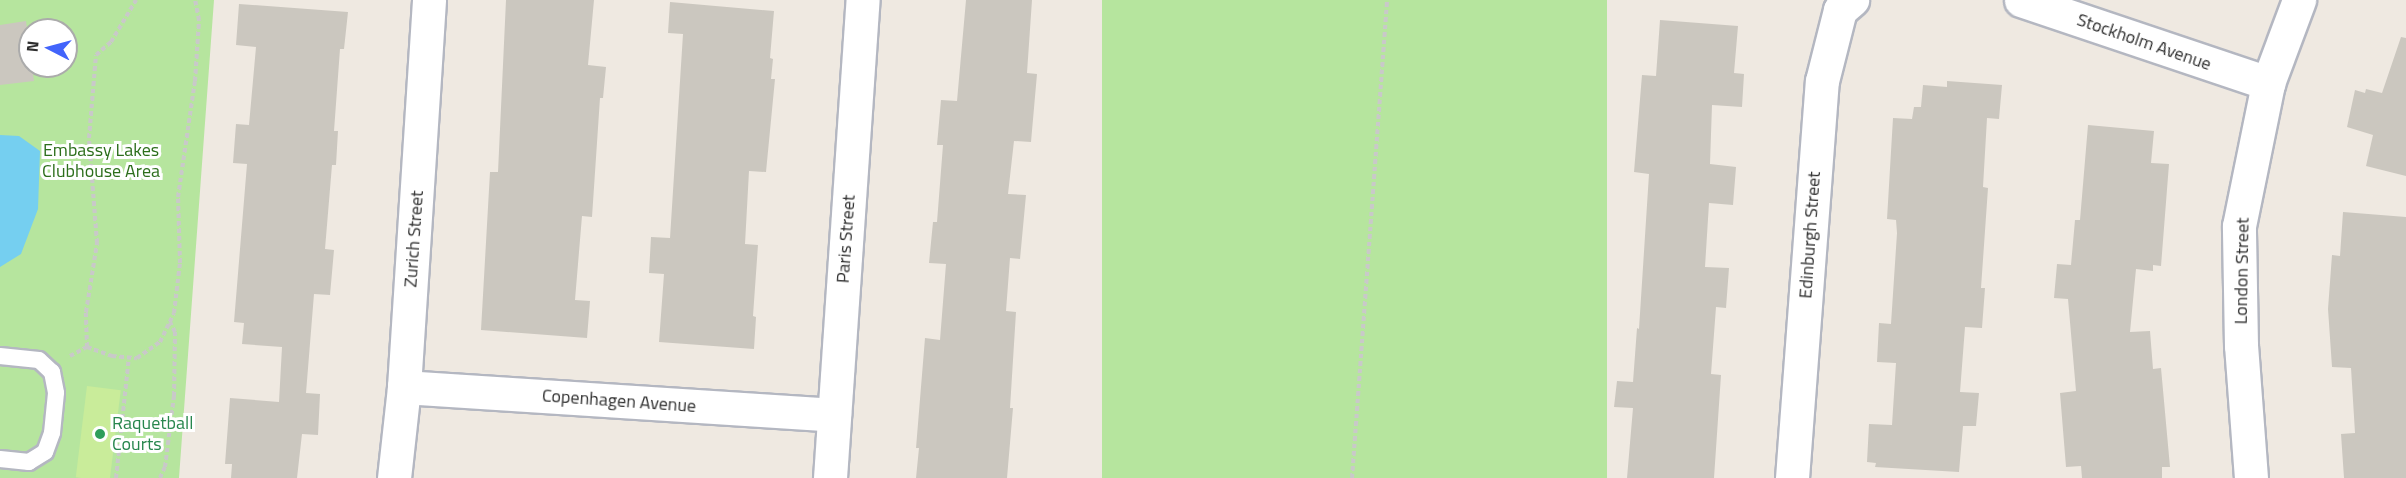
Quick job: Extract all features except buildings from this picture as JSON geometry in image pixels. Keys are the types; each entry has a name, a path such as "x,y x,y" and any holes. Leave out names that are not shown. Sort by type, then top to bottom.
{"street":[{"name":"Zurich Street","path":"394,478 404,387 429,0"},
{"name":"Paris Street","path":"830,478 863,0"},
{"name":"Edinburgh Street","path":"1792,478 1822,81 1840,10 1852,0"},
{"name":"Stockholm Avenue","path":"2021,0 2268,83"},
{"name":"London Street","path":"2251,478 2241,346 2239,226 2268,83 2299,0"},
{"name":"Copenhagen Avenue","path":"404,387 834,415"}],"lane":[{"path":"0,356 39,360 52,372 56,393 52,433 45,452 29,462 0,459"}],"path":[{"path":"87,347 86,312 97,243 89,138 96,55 111,42 136,0"},
{"path":"48,368 87,347 111,356 137,358 160,342 174,314 180,263 178,197 195,81 199,20 195,0"},
{"path":"1352,478 1387,0"},
{"path":"160,478 165,468 174,396 175,332 170,322"},
{"path":"116,478 129,357"}],"green space":[{"name":"Embassy Lakes Clubhouse Area","path":"0,0 214,0 179,478 0,478"},
{"path":"1102,0 1607,0 1607,478 1102,478"},
{"name":"Raquetball Courts","path":"87,386 121,390 110,478 76,477"}],"water":[{"path":"0,135 19,136 40,151 38,209 21,254 0,267"}],"place":[{"name":"Raquetball Courts","path":"100,434"}]}
